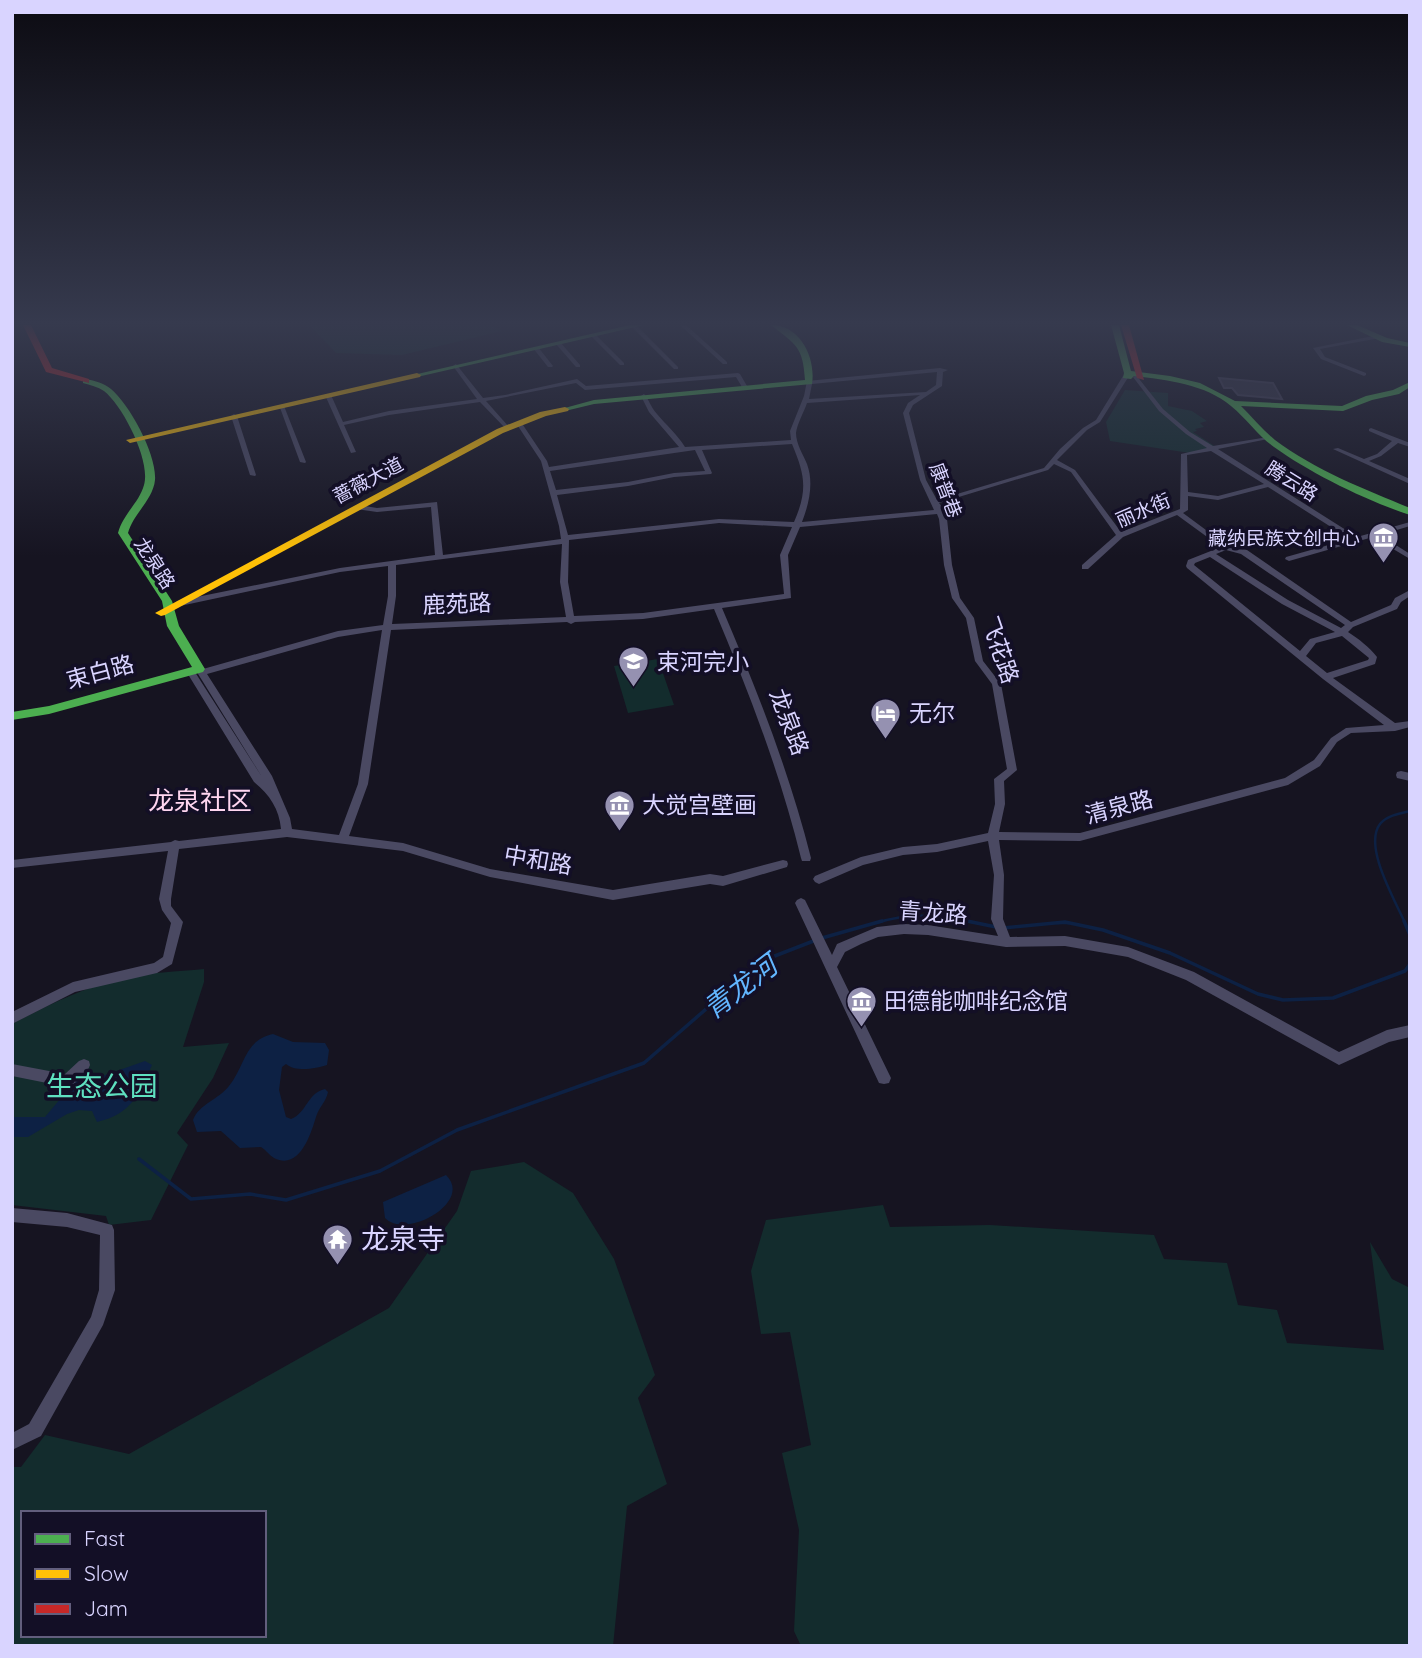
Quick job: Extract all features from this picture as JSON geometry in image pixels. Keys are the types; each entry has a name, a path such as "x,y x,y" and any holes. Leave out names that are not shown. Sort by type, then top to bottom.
{"main road":[{"name":"龙泉路","path":"108,402 149,460 150,480 143,497 129,512 123,533 167,601 173,626 197,671"},
{"name":"龙泉路","path":"114,402 132,437"},
{"path":"132,437 287,402"},
{"path":"132,437 293,402"},
{"name":"蔷薇大道","path":"170,609 513,425 593,402"},
{"path":"1224,402 1237,408 1343,409 1359,402"},
{"path":"1237,408 1266,438 1317,467 1410,512"},
{"name":"束白路","path":"17,716 197,671"}],"street":[{"path":"331,402 353,452"},
{"path":"341,424 389,413 471,402"},
{"path":"484,402 513,425 544,461 566,540 564,582 570,621"},
{"path":"646,402 648,410 676,435 683,449"},
{"path":"798,525 805,504 808,479 793,442 793,427 804,402"},
{"name":"康普巷","path":"913,402 906,413 923,480 941,511 956,598"},
{"path":"936,502 1046,469 1085,429 1098,421 1113,402"},
{"name":"腾云路","path":"1155,402 1210,449 1357,540"},
{"path":"281,405 303,462"},
{"path":"234,416 253,475"},
{"path":"1370,430 1410,445"},
{"path":"1210,449 1266,438"},
{"path":"1364,461 1379,455 1397,440"},
{"path":"546,470 683,449 793,442"},
{"path":"553,493 674,475 709,473 698,449"},
{"name":"丽水街","path":"1085,567 1120,534 1184,510 1184,454 1210,449"},
{"path":"1336,449 1410,482"},
{"path":"1053,461 1073,471 1120,534"},
{"path":"1185,495 1221,498 1268,485"},
{"path":"359,507 377,510 434,504 439,556"},
{"path":"170,609 340,570 439,556 719,521 798,525 941,511"},
{"path":"1179,513 1223,543 1225,548"},
{"path":"1289,559 1410,524"},
{"name":"鹿苑路","path":"197,671 338,634 387,627 643,616 788,596 784,555 798,525"},
{"path":"1376,536 1410,557"},
{"path":"1350,625 1244,552 1225,548 1191,562 1190,566 1326,677 1395,727"},
{"path":"1211,554 1244,577 1341,633 1369,653 1373,659 1350,671 1326,677"},
{"path":"343,838 363,784 392,596 392,564"},
{"path":"1302,655 1313,641 1341,633 1350,625 1386,611 1410,592"},
{"name":"飞花路","path":"956,598 970,618 979,661 996,684 1012,770 999,779 1000,804 993,836"},
{"name":"龙泉路","path":"718,606 795,806 806,858"},
{"path":"197,671 258,779 270,789 287,818 287,832"},
{"name":"清泉路","path":"819,879 861,861 993,836 1080,837 1107,830 1288,781 1317,762 1334,740 1349,730 1410,724"},
{"name":"中和路","path":"12,864 287,832 403,847 489,873 613,895 710,879 723,881 783,864"},
{"path":"993,836 999,875 997,919 1004,938"},
{"path":"12,1018 73,987 157,968 168,960 177,922 166,907 165,900 175,844"},
{"path":"801,903 884,1078"},
{"name":"青龙路","path":"829,964 841,948 867,935 890,930 928,930 1065,941 1145,957 1183,973 1339,1059 1387,1036 1410,1031"},
{"path":"12,1070 66,1081 84,1065"},
{"path":"12,1214 67,1220 107,1230 107,1290 98,1320 35,1430 12,1442"}],"green space":[{"path":"1118,402 1168,402 1168,406 1192,411 1207,421 1200,423 1204,427 1193,432 1216,447 1190,453 1110,441 1106,422"},
{"path":"658,659 674,705 628,713 614,666"},
{"name":"生态公园","path":"204,969 204,982 183,1047 229,1043 213,1078 177,1133 188,1145 151,1220 109,1225 106,1216 12,1205 12,1024 66,998 108,982 143,974"},
{"path":"524,1162 573,1193 614,1259 655,1375 638,1398 667,1484 627,1506 613,1646 12,1646 12,1467 21,1467 45,1435 129,1454 389,1308 457,1211 471,1171"},
{"path":"883,1205 890,1227 990,1225 1154,1235 1164,1259 1227,1263 1238,1305 1277,1310 1287,1343 1384,1350 1370,1242 1392,1279 1410,1288 1410,1646 801,1646 794,1631 799,1530 782,1453 811,1445 790,1332 761,1334 751,1271 766,1220"}],"water":[{"path":"273,1034 293,1042 325,1043 329,1050 327,1065 305,1069 286,1064 282,1067 279,1090 286,1117 291,1119 296,1116 319,1091 325,1089 328,1092 303,1148 291,1159 283,1161 274,1158 261,1147 240,1148 221,1131 197,1132 193,1120 200,1110 229,1086 256,1042"},
{"path":"145,1061 152,1065 143,1085 133,1101 119,1114 97,1122 92,1111 79,1110 28,1137 12,1137 12,1117 45,1117 77,1079 97,1078"},
{"path":"446,1175 452,1186 451,1196 445,1206 434,1215 407,1224 395,1224 385,1218 383,1202"}],"waterway":[{"name":"青龙河","path":"1405,923 1382,873 1375,846 1380,824 1394,815 1410,811"},
{"name":"青龙河","path":"876,923 901,917 925,916 976,923"},
{"name":"青龙河","path":"822,938 882,921"},
{"name":"青龙河","path":"967,921 996,927"},
{"name":"青龙河","path":"1404,921 1410,935"},
{"name":"青龙河","path":"1003,928 1065,922 1103,930 1170,953 1258,994 1283,1000 1333,998 1405,971 1410,964"},
{"name":"青龙河","path":"1057,923 1069,923"},
{"name":"青龙河","path":"139,1159 191,1199 250,1194 286,1200 380,1171 457,1130 644,1063 751,970 767,959 816,940"}],"traffic: fast":[{"path":"12,716 49,710 199,669 173,626 167,601 123,533 128,519 148,488 150,471 136,431 118,402"},
{"path":"565,409 592,402"},
{"path":"1232,402 1281,448 1344,483 1410,512"},
{"path":"1232,403 1343,409 1359,402"}],"traffic: slow":[{"path":"130,440 296,402"},
{"path":"161,613 500,431 543,414 565,409"}],"place":[{"name":"藏纳民族文创中心","path":"1383,565"},
{"name":"束河完小","path":"634,689"},
{"name":"无尔","path":"886,740"},
{"name":"大觉宫壁画","path":"619,832"},
{"name":"田德能咖啡纪念馆","path":"861,1028"},
{"name":"龙泉寺","path":"338,1266"}],"district":[{"name":"龙泉社区","path":"200,801"}]}
